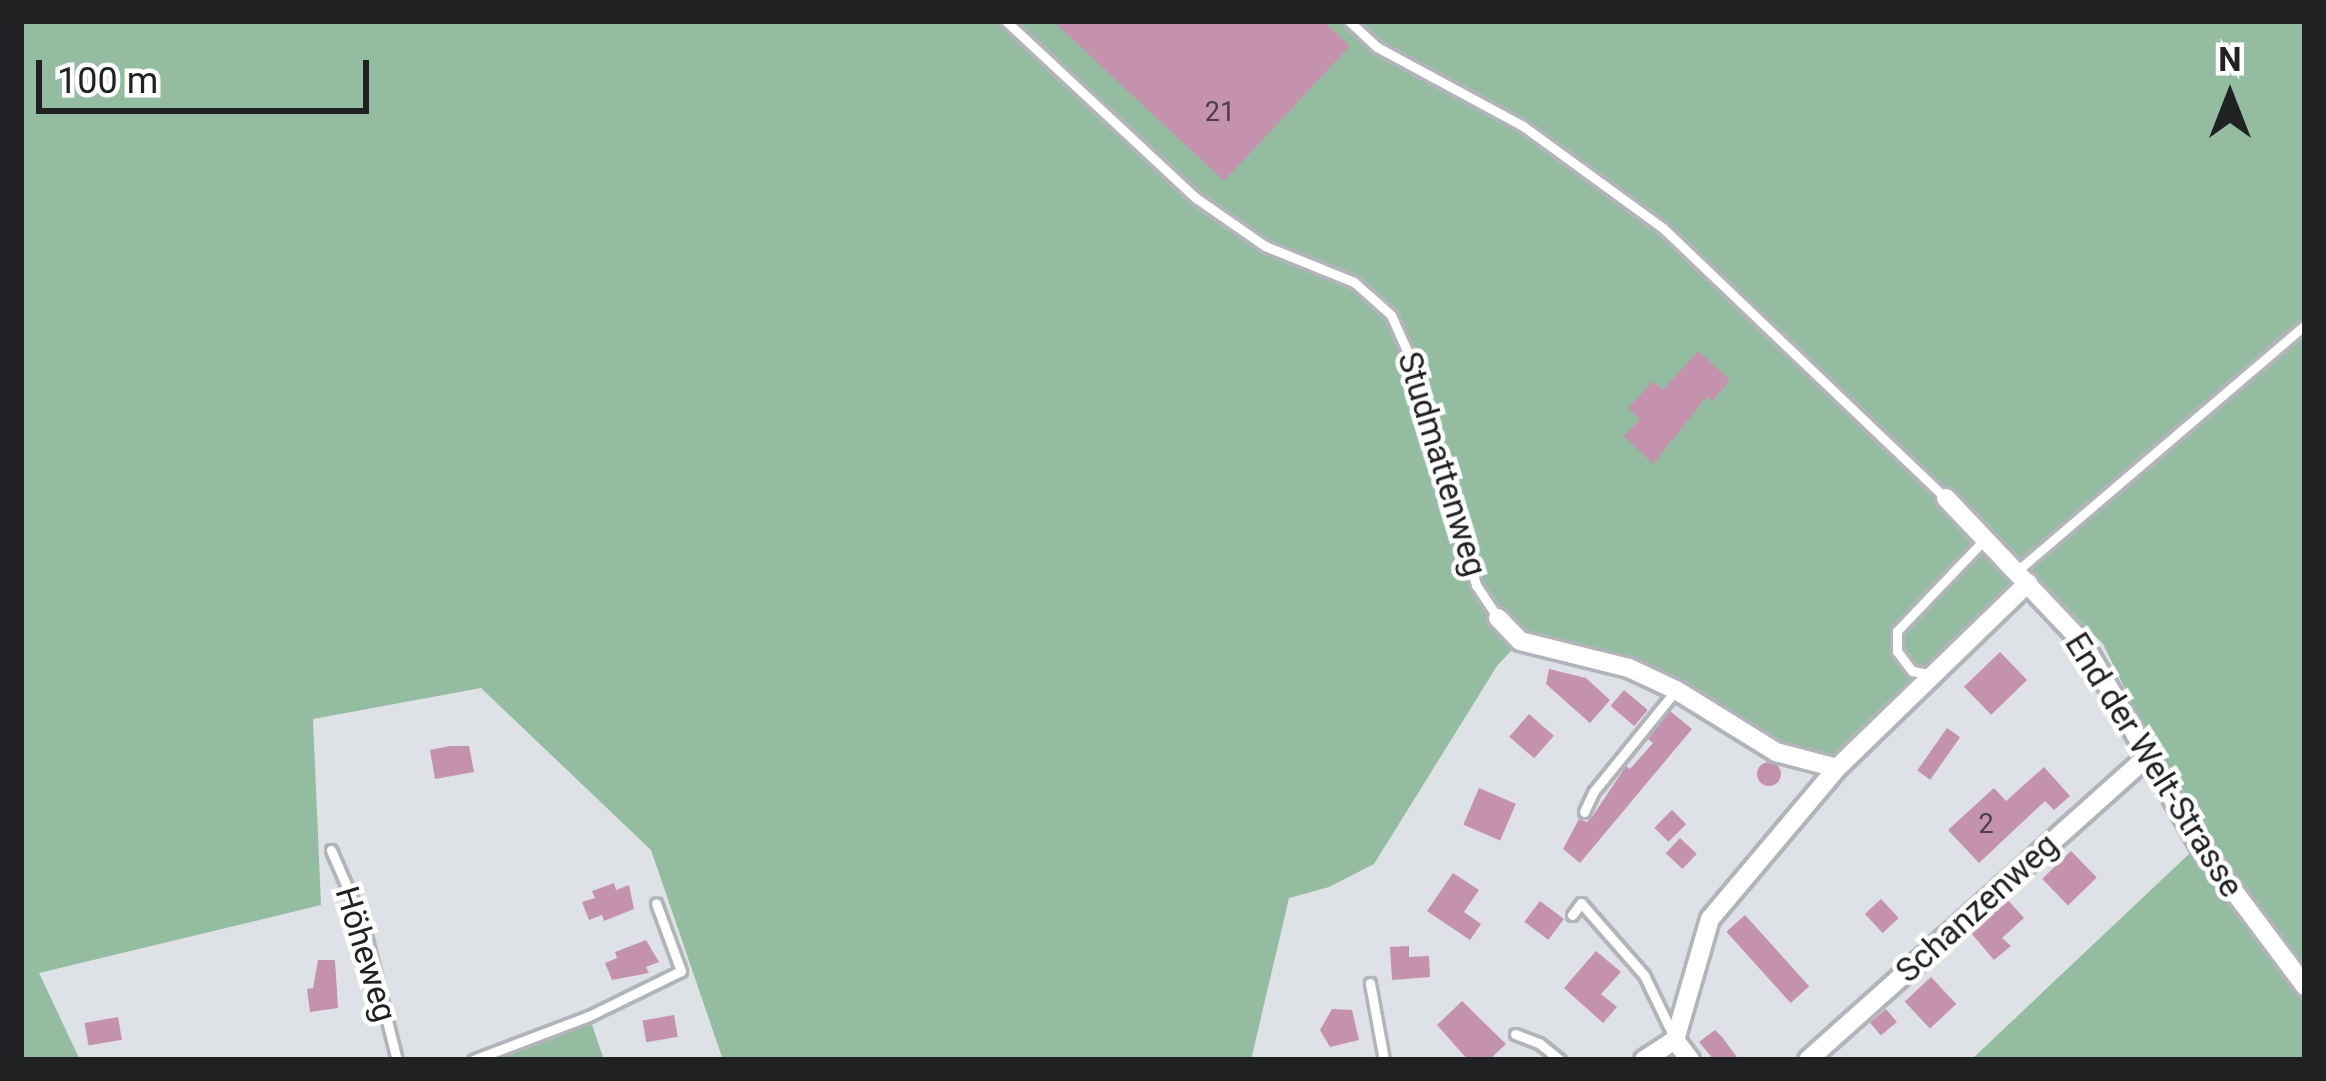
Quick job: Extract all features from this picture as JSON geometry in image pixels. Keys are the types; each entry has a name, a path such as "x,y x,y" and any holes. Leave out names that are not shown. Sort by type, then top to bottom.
{"street":[{"name":"End der Welt-Strasse","path":"1946,498 2023,577 2104,674 2147,757 2224,881 2305,986"},
{"path":"1645,1060 1675,1040 1710,920 1837,767 1935,675 2023,577"},
{"name":"Studmattenweg","path":"1498,618 1520,641 1613,663 1676,689 1776,752 1837,767"},
{"name":"Schanzenweg","path":"1808,1060 2147,757"},
{"path":"1675,1040 1690,1060"}],"lane":[{"name":"Studmattenweg","path":"1006,21 1196,198 1265,246 1354,282 1390,315 1419,378 1476,585 1498,618"},
{"path":"1349,21 1377,47 1523,126 1663,228 1946,498"},
{"path":"2023,577 2305,325"},
{"path":"1935,675 1912,671 1897,651 1897,632 1985,539"},
{"path":"1584,812 1594,791 1676,689"},
{"name":"Höheweg","path":"331,850 363,924 397,1060"},
{"path":"473,1060 590,1016 681,971 656,903"},
{"path":"1572,915 1581,903 1644,975 1675,1040"},
{"path":"1370,983 1384,1060"},
{"path":"1515,1034 1539,1042 1560,1060"}],"green space":[{"path":"21,21 2305,21 2305,1060 1971,1060 2207,837 2157,754 2103,644 2025,565 2028,583 1837,768 1804,762 1676,690 1520,641 1497,666 1374,864 1329,887 1289,898 1251,1060 723,1060 651,850 481,688 313,719 321,905 39,973 80,1060 21,1060"},
{"path":"589,1016 604,1060 473,1060"}],"building":[{"path":"1053,21 1323,21 1350,46 1224,181"},
{"path":"1698,351 1730,380 1712,401 1707,396 1653,464 1624,436 1640,419 1628,408 1653,381 1663,390"},
{"path":"2000,652 2027,680 1991,715 1964,687"},
{"path":"1549,669 1586,678 1610,700 1590,723 1546,684"},
{"path":"1624,690 1648,710 1634,726 1611,706"},
{"path":"1670,711 1692,729 1580,863 1563,849 1579,819 1587,822 1592,817 1626,766 1630,769 1653,743 1648,739"},
{"path":"1529,714 1554,736 1534,758 1509,737"},
{"path":"1947,728 1960,737 1930,780 1917,771"},
{"path":"469,746 474,772 435,779 430,750"},
{"path":"1769,762 1781,774 1769,786 1757,774"},
{"path":"2044,767 2070,796 2054,810 2045,801 1979,863 1948,830 1994,788 2006,801"},
{"path":"1479,788 1516,804 1500,840 1463,825"},
{"path":"1672,810 1686,824 1668,842 1654,828"},
{"path":"1680,838 1697,854 1682,869 1666,853"},
{"path":"2071,851 2097,878 2068,905 2042,879"},
{"path":"1453,873 1479,890 1464,912 1481,924 1470,940 1427,911"},
{"path":"614,883 616,890 629,885 634,909 604,921 602,915 589,920 582,902 595,898 592,891"},
{"path":"1881,899 1899,918 1883,933 1865,914"},
{"path":"2008,900 2024,918 2002,938 2011,946 1994,960 1971,933"},
{"path":"1540,901 1564,919 1548,940 1524,922"},
{"path":"1745,915 1809,986 1791,1003 1726,932"},
{"path":"646,940 659,962 646,967 649,973 612,980 605,963 617,958 615,952"},
{"path":"1409,946 1409,957 1429,956 1430,977 1392,980 1390,947"},
{"path":"1596,951 1621,972 1601,994 1617,1007 1603,1023 1564,988"},
{"path":"318,960 335,960 338,1008 310,1012 307,989 313,988"},
{"path":"1931,977 1956,1004 1930,1029 1905,1002"},
{"path":"1462,1001 1506,1044 1489,1060 1468,1060 1437,1025"},
{"path":"1332,1009 1352,1010 1359,1040 1330,1047 1320,1030"},
{"path":"1886,1009 1897,1022 1881,1036 1870,1022"},
{"path":"674,1015 678,1037 646,1042 642,1021"},
{"path":"118,1017 122,1040 89,1046 85,1023"},
{"path":"1715,1030 1739,1060 1714,1060 1699,1042"}]}
